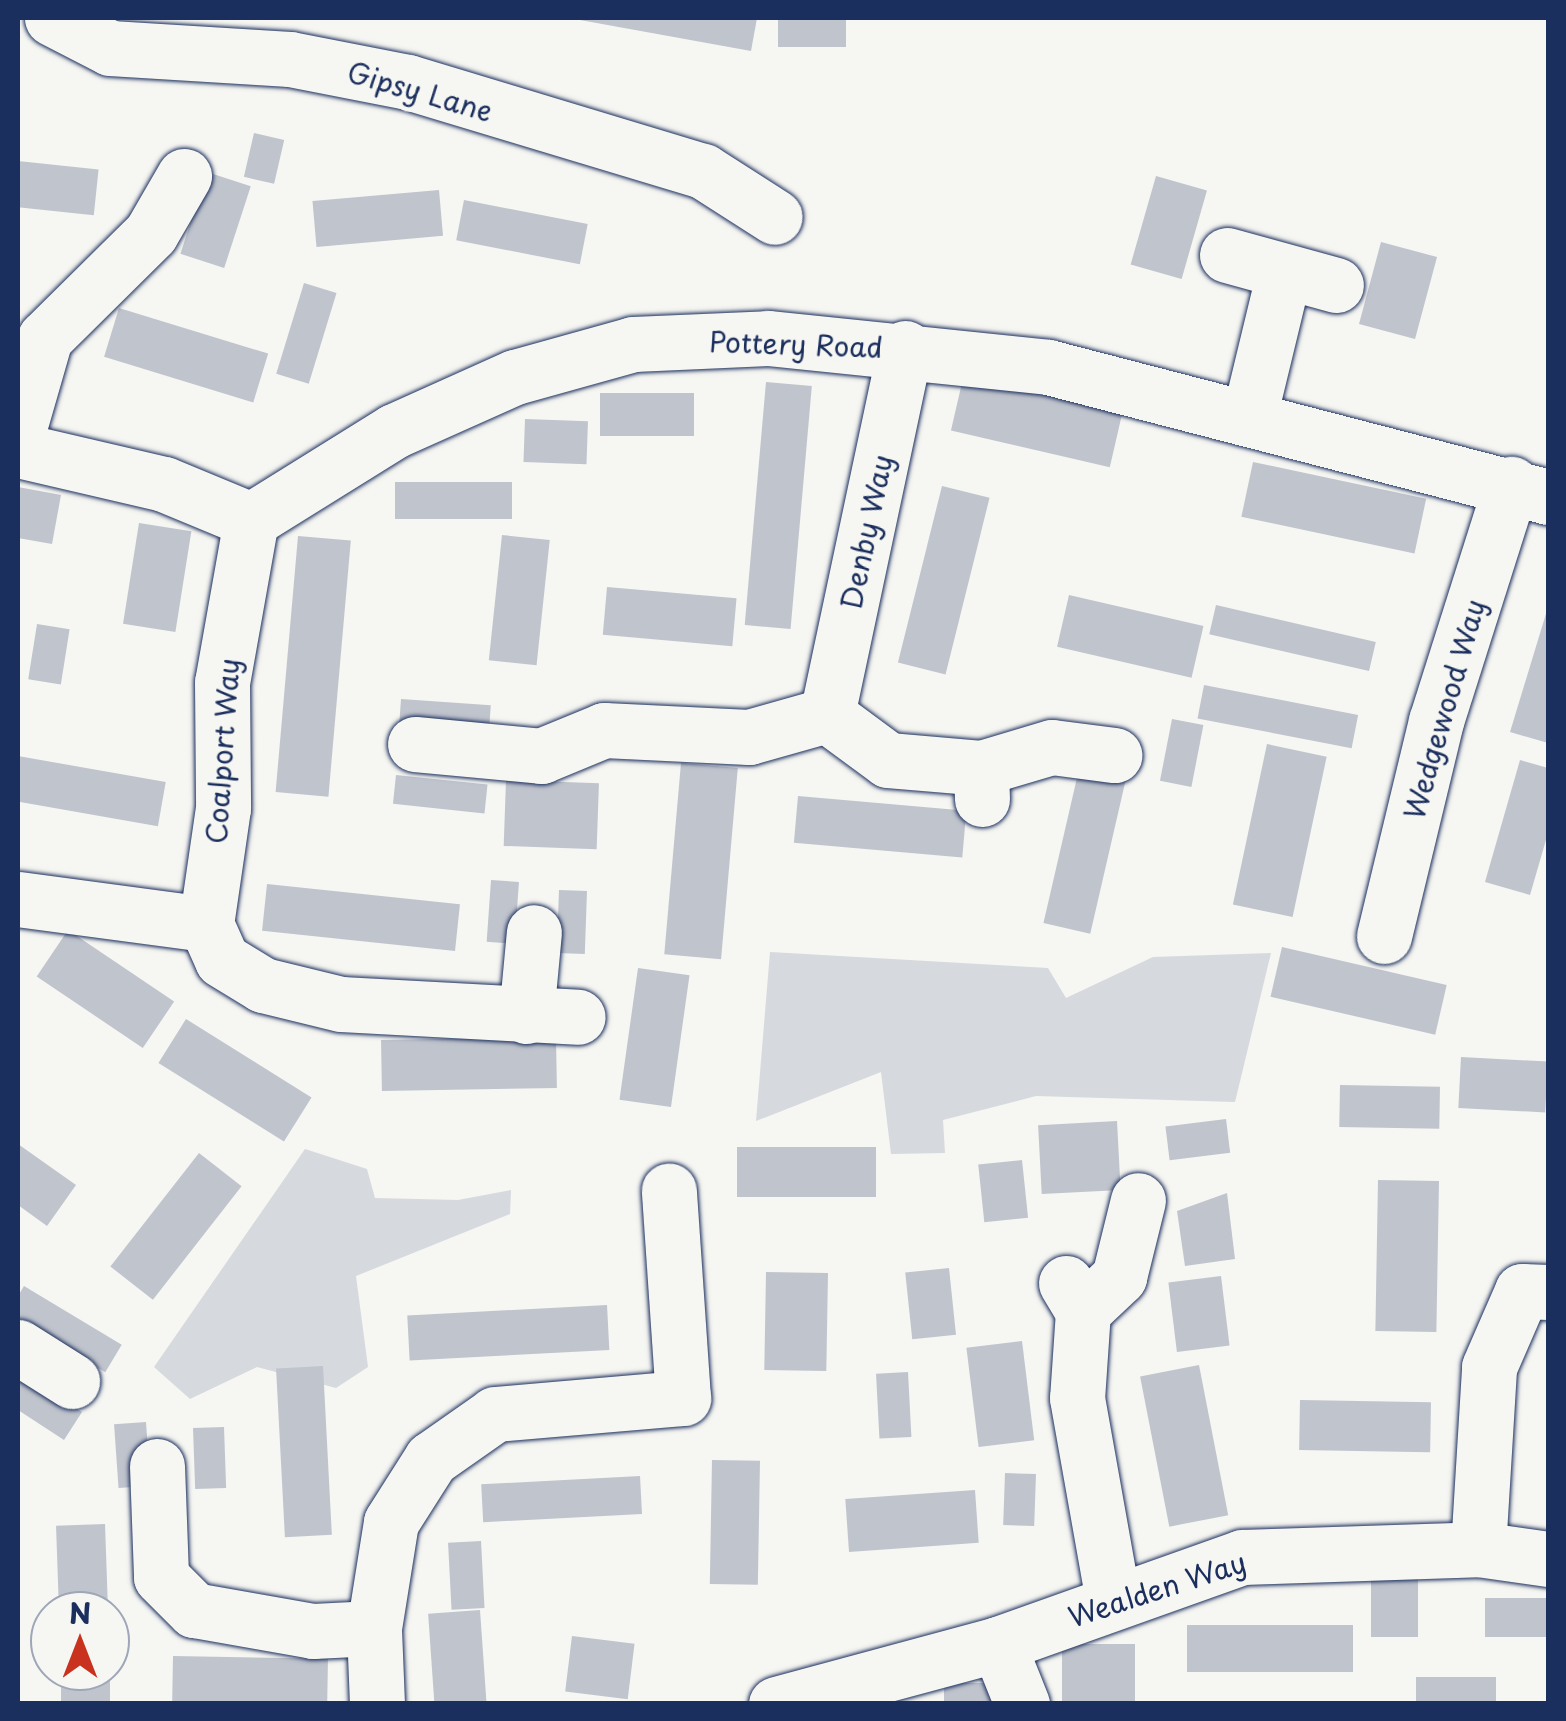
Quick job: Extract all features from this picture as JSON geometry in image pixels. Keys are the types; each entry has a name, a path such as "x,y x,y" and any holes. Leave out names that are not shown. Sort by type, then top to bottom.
{"street":[{"name":"Gipsy Lane","path":"52,18 110,48 290,59 408,82 703,171 776,217"},
{"path":"18,432 48,321 151,233 184,176"},
{"path":"1226,255 1336,285"},
{"path":"1250,417 1284,272"},
{"name":"Pottery Road","path":"251,520 394,431 515,377 633,344 768,338 905,348 1048,367 1530,491"},
{"name":"Denby Way","path":"827,715 905,348"},
{"path":"18,450 164,484 251,520"},
{"name":"Wedgewood Way","path":"1384,936 1436,721 1530,491"},
{"name":"Coalport Way","path":"206,924 222,808 222,682 251,520"},
{"path":"415,744 541,756 604,730 748,736 827,715 888,760 981,783 1052,747 1114,755"},
{"path":"18,899 206,924 222,960 340,1021 418,1013 552,1016 534,932"},
{"path":"377,1704 374,1628 391,1522 431,1459 495,1414 682,1398 669,1190"},
{"path":"1114,1601 1077,1398 1075,1297 1119,1277 1138,1200"},
{"path":"1478,1549 1490,1366 1535,1292"},
{"path":"18,1347 72,1381"},
{"path":"157,1466 161,1576 194,1610 313,1631 374,1628"},
{"name":"Wealden Way","path":"776,1704 998,1644 1242,1557 1478,1549 1548,1560"},
{"path":"998,1644 1022,1704"}],"shaded area":[{"path":"770,952 1048,968 1066,998 1153,957 1271,953 1235,1102 1036,1096 943,1120 945,1153 891,1154 881,1072 756,1121"},
{"path":"305,1149 367,1169 375,1198 458,1200 511,1190 510,1214 356,1276 368,1367 336,1388 257,1367 190,1399 154,1367"}],"building":[{"path":"569,18 757,18 751,51"},
{"path":"778,18 846,18 846,47 778,47"},
{"path":"254,133 284,140 274,184 244,177"},
{"path":"18,161 99,169 94,215 18,207"},
{"path":"207,172 251,186 224,268 180,254"},
{"path":"1156,176 1207,191 1182,279 1131,264"},
{"path":"439,190 443,236 316,247 312,201"},
{"path":"464,200 588,224 580,264 456,240"},
{"path":"1381,242 1437,257 1415,339 1359,324"},
{"path":"304,283 337,293 309,384 276,374"},
{"path":"119,308 268,354 253,402 104,357"},
{"path":"964,374 1123,411 1110,467 951,431"},
{"path":"766,382 812,386 791,629 745,625"},
{"path":"600,393 694,393 694,436 600,436"},
{"path":"525,419 588,421 586,464 523,462"},
{"path":"1253,462 1426,499 1414,554 1241,517"},
{"path":"395,482 512,482 512,519 395,519"},
{"path":"942,486 990,498 946,674 898,663"},
{"path":"18,487 61,495 52,544 18,538"},
{"path":"139,523 191,531 175,632 123,624"},
{"path":"502,535 550,540 537,665 489,660"},
{"path":"298,536 351,541 328,797 276,792"},
{"path":"607,587 737,598 732,646 603,635"},
{"path":"1069,595 1203,626 1192,678 1057,647"},
{"path":"1216,605 1376,642 1369,671 1209,634"},
{"path":"1548,607 1548,743 1510,732"},
{"path":"37,624 70,629 61,684 28,679"},
{"path":"1204,685 1358,715 1352,748 1198,718"},
{"path":"401,699 491,705 489,733 399,727"},
{"path":"1172,719 1203,725 1191,787 1160,781"},
{"path":"1267,744 1327,757 1293,917 1233,904"},
{"path":"18,756 166,782 158,826 18,802"},
{"path":"1520,760 1548,768 1548,833 1530,895 1485,882"},
{"path":"681,763 738,768 721,959 664,954"},
{"path":"1079,769 1126,780 1090,934 1043,923"},
{"path":"396,775 487,785 484,813 393,804"},
{"path":"506,780 599,783 597,849 504,846"},
{"path":"798,796 966,811 962,858 794,843"},
{"path":"491,880 519,882 515,944 487,942"},
{"path":"267,884 460,904 455,951 262,931"},
{"path":"559,890 587,891 585,954 557,953"},
{"path":"68,930 174,1002 143,1048 37,976"},
{"path":"1282,947 1447,985 1435,1035 1271,997"},
{"path":"638,968 689,975 671,1107 619,1100"},
{"path":"186,1019 312,1097 284,1142 158,1063"},
{"path":"556,1037 557,1088 382,1091 381,1040"},
{"path":"1461,1057 1548,1062 1545,1112 1458,1108"},
{"path":"1340,1085 1440,1087 1439,1129 1339,1127"},
{"path":"1226,1119 1230,1153 1170,1160 1165,1126"},
{"path":"1117,1121 1121,1190 1042,1194 1038,1125"},
{"path":"18,1144 76,1185 47,1226 18,1205"},
{"path":"737,1147 876,1147 876,1197 737,1197"},
{"path":"199,1153 242,1186 153,1300 110,1266"},
{"path":"1022,1160 1028,1218 984,1222 978,1165"},
{"path":"1378,1180 1439,1181 1436,1332 1375,1331"},
{"path":"1227,1193 1235,1259 1185,1266 1177,1211"},
{"path":"949,1268 956,1335 912,1339 905,1273"},
{"path":"766,1272 828,1273 826,1371 764,1370"},
{"path":"1221,1276 1230,1345 1177,1352 1168,1282"},
{"path":"24,1286 122,1345 105,1372 18,1320 18,1296"},
{"path":"607,1305 609,1350 410,1360 407,1315"},
{"path":"1022,1341 1034,1440 979,1447 966,1348"},
{"path":"1199,1365 1228,1515 1169,1527 1140,1376"},
{"path":"323,1366 332,1535 285,1537 276,1368"},
{"path":"18,1370 82,1412 64,1440 18,1410"},
{"path":"908,1372 911,1437 879,1439 876,1374"},
{"path":"1300,1400 1431,1402 1430,1452 1299,1450"},
{"path":"146,1422 150,1486 119,1488 114,1424"},
{"path":"224,1427 226,1488 195,1489 193,1428"},
{"path":"712,1460 760,1461 758,1585 710,1584"},
{"path":"1005,1473 1036,1474 1034,1526 1003,1525"},
{"path":"640,1476 642,1514 483,1522 481,1484"},
{"path":"975,1490 979,1543 849,1552 845,1499"},
{"path":"105,1524 107,1591 58,1591 56,1526"},
{"path":"481,1541 485,1608 452,1610 448,1543"},
{"path":"1371,1577 1418,1577 1418,1637 1371,1637"},
{"path":"1485,1598 1548,1598 1548,1637 1485,1637"},
{"path":"480,1610 487,1704 434,1704 428,1614"},
{"path":"1187,1625 1353,1625 1353,1672 1187,1672"},
{"path":"572,1636 635,1644 628,1699 565,1692"},
{"path":"1062,1644 1135,1644 1135,1704 1062,1704"},
{"path":"173,1656 328,1659 327,1704 172,1704"},
{"path":"1416,1677 1496,1677 1496,1704 1416,1704"},
{"path":"944,1683 1005,1683 1005,1704 944,1704"},
{"path":"61,1691 110,1691 110,1704 61,1704"}]}
